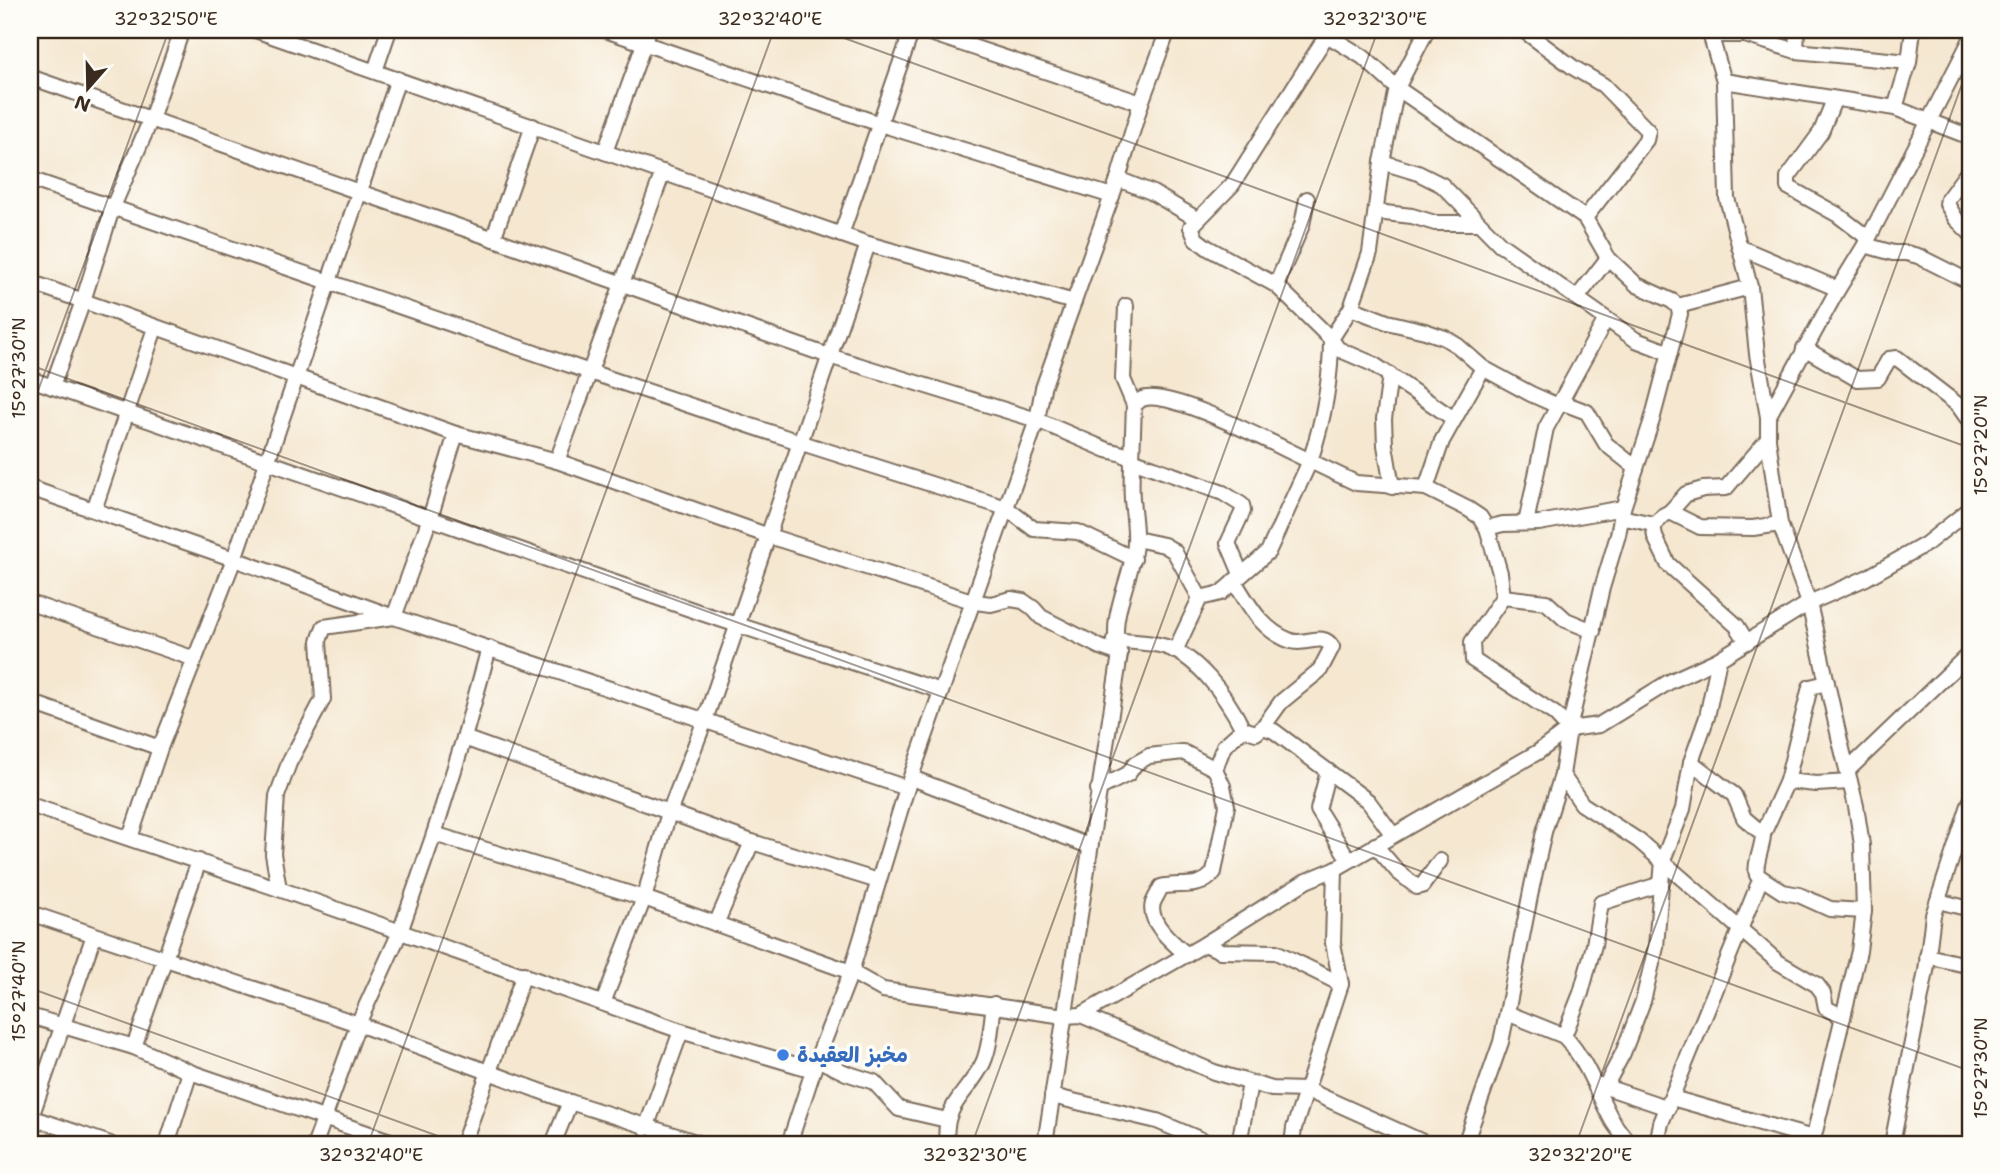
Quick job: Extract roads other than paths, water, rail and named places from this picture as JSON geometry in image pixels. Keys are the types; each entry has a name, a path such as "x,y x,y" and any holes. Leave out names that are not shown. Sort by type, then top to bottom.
{"street":[{"path":"52,387 112,209 151,119 182,30"},
{"path":"256,30 868,244 1074,302"},
{"path":"375,71 389,30"},
{"path":"605,30 647,37 880,124 1112,196"},
{"path":"841,235 912,30"},
{"path":"920,30 1141,103"},
{"path":"789,1144 815,1065 851,972 909,783 975,602 1037,420 1043,388 1168,30"},
{"path":"1200,598 1221,593 1268,552 1310,461 1319,436 1329,376 1331,340 1351,308 1370,253 1382,162 1397,88 1427,30"},
{"path":"1523,30 1574,68 1604,85 1648,131 1646,140 1585,218"},
{"path":"1796,51 1797,30"},
{"path":"1895,108 1909,62 1913,30"},
{"path":"1191,227 1232,185 1329,32 1363,57 1397,88 1585,218 1608,258 1637,285 1678,306 1750,287"},
{"path":"1601,1085 1813,1141 1860,951 1864,911 1861,845 1856,806 1809,603 1780,524 1750,287 1727,198 1724,168 1724,81 1710,33 1745,35 1796,51 1909,62"},
{"path":"605,152 647,37"},
{"path":"1768,417 1804,348 1866,241 1970,41"},
{"path":"30,77 829,356 1037,420 1132,460 1223,493 1240,503 1243,511 1228,548 1238,577 1265,626 1293,642 1323,638 1332,647 1320,670 1281,702 1256,733 1243,729 1216,684 1175,651 1161,645 1114,640"},
{"path":"130,838 160,748 234,559 398,79"},
{"path":"1724,81 1895,108 1970,137"},
{"path":"1834,100 1821,132 1788,177 1790,190 1838,215 1866,241 1893,253 1918,256 1970,282"},
{"path":"493,239 533,126"},
{"path":"1382,162 1418,173 1442,185 1500,244 1636,340 1670,353"},
{"path":"1970,169 1947,204 1956,219 1970,233"},
{"path":"557,461 663,172"},
{"path":"30,179 590,372 1006,508 1034,529 1078,532 1134,559"},
{"path":"1118,179 1151,192 1192,216 1195,222 1191,227"},
{"path":"1276,285 1302,225 1307,200"},
{"path":"1376,212 1412,216 1435,223 1477,223"},
{"path":"1191,227 1196,239 1208,248 1276,285 1338,349 1373,364 1454,419"},
{"path":"603,1003 644,898 669,813 705,720 802,443 868,244"},
{"path":"1739,247 1838,289"},
{"path":"1577,298 1608,258"},
{"path":"30,282 456,434 557,461 769,536 975,602 990,604 1011,599 1023,601 1041,617 1100,648 1120,654"},
{"path":"1045,1144 1120,654 1114,640 1122,596 1134,559 1136,539 1132,495 1134,405 1123,379 1126,306"},
{"path":"1465,1144 1501,1042 1544,832 1562,775 1569,729 1622,512 1652,420 1680,314 1678,306"},
{"path":"1351,308 1387,322 1445,338 1483,368 1558,406 1566,404 1587,412 1606,444 1636,468"},
{"path":"1526,523 1546,428 1606,318"},
{"path":"94,510 155,328"},
{"path":"1804,348 1857,379 1878,378 1889,359 1897,358 1958,405 1970,422"},
{"path":"1426,488 1442,441 1483,368"},
{"path":"1390,376 1384,419 1392,487"},
{"path":"30,379 737,625 941,691"},
{"path":"1134,405 1141,399 1151,397 1189,405 1356,483 1426,488 1479,517 1487,528 1500,573 1503,597 1472,642 1473,660 1555,714 1569,729"},
{"path":"394,617 430,519 456,434"},
{"path":"1654,525 1686,494 1726,488 1768,439"},
{"path":"30,488 394,617 705,720 909,783 1089,846"},
{"path":"1082,1015 1187,955 1306,881 1335,869 1538,752 1569,729 1599,725 1669,682 1719,659 1809,603 1866,578 1926,544 1970,509"},
{"path":"1487,528 1622,512 1654,525"},
{"path":"1670,512 1700,527 1753,528 1780,524"},
{"path":"1654,525 1655,537 1668,564 1737,626 1747,642"},
{"path":"1136,539 1164,545 1174,551 1200,598"},
{"path":"1503,597 1546,602 1566,620 1593,631"},
{"path":"1175,651 1200,598"},
{"path":"30,603 195,659"},
{"path":"279,889 273,854 277,796 289,763 323,699 319,641 324,627 394,617"},
{"path":"315,1144 358,1024 400,932 434,834 489,648"},
{"path":"1787,781 1816,784 1849,777 1970,653"},
{"path":"1601,1085 1623,1053 1643,1001 1657,947 1663,860 1683,809 1691,762 1707,717 1719,659"},
{"path":"1827,683 1810,687 1787,781 1763,834 1763,845 1755,870 1760,878 1783,892 1799,895 1830,909 1864,911"},
{"path":"30,702 160,748"},
{"path":"1263,727 1274,731 1367,801 1393,835"},
{"path":"1215,769 1224,746 1243,729"},
{"path":"464,738 752,842 878,881"},
{"path":"1098,789 1128,774 1135,764 1149,756 1183,752 1215,769 1223,786 1227,806 1212,877 1198,884 1161,887 1152,905 1157,922 1170,940 1187,955"},
{"path":"1691,762 1721,783 1734,796 1744,818 1763,834"},
{"path":"1328,771 1318,810 1349,860"},
{"path":"1562,775 1582,804 1663,860 1778,962 1816,985 1822,993 1826,1008 1843,1017"},
{"path":"1892,1144 1933,915 1970,803"},
{"path":"30,805 199,861 681,1031 874,1082 899,1109 947,1120"},
{"path":"434,834 644,898 851,972 889,991 1064,1016 1082,1015 1214,1072 1272,1089 1307,1090 1427,1144"},
{"path":"716,924 752,842"},
{"path":"1375,845 1398,872 1417,887 1422,886 1440,861"},
{"path":"134,1047 199,861"},
{"path":"1292,1144 1294,1128 1341,984 1333,943 1335,869"},
{"path":"1657,1144 1670,1103 1760,878"},
{"path":"1564,1036 1581,993 1594,945 1601,903 1661,884"},
{"path":"1938,901 1970,909"},
{"path":"30,913 358,1024 570,1102 702,1144"},
{"path":"94,935 30,1118 110,1144"},
{"path":"1205,944 1220,951 1276,952 1341,984"},
{"path":"1927,956 1970,966"},
{"path":"463,1144 524,974"},
{"path":"947,1144 947,1120 957,1098 983,1063 988,1050 994,1004"},
{"path":"1507,1013 1564,1036 1601,1085 1614,1122 1630,1144"},
{"path":"30,1016 134,1047 190,1072 400,1144"},
{"path":"646,1128 681,1031"},
{"path":"167,1144 190,1072"},
{"path":"1239,1144 1250,1083"},
{"path":"1052,1096 1147,1117 1182,1139 1211,1144"},
{"path":"552,1144 570,1102"}],"place":[{"name":"مخبز العقيدة","path":"783,1055"}]}
